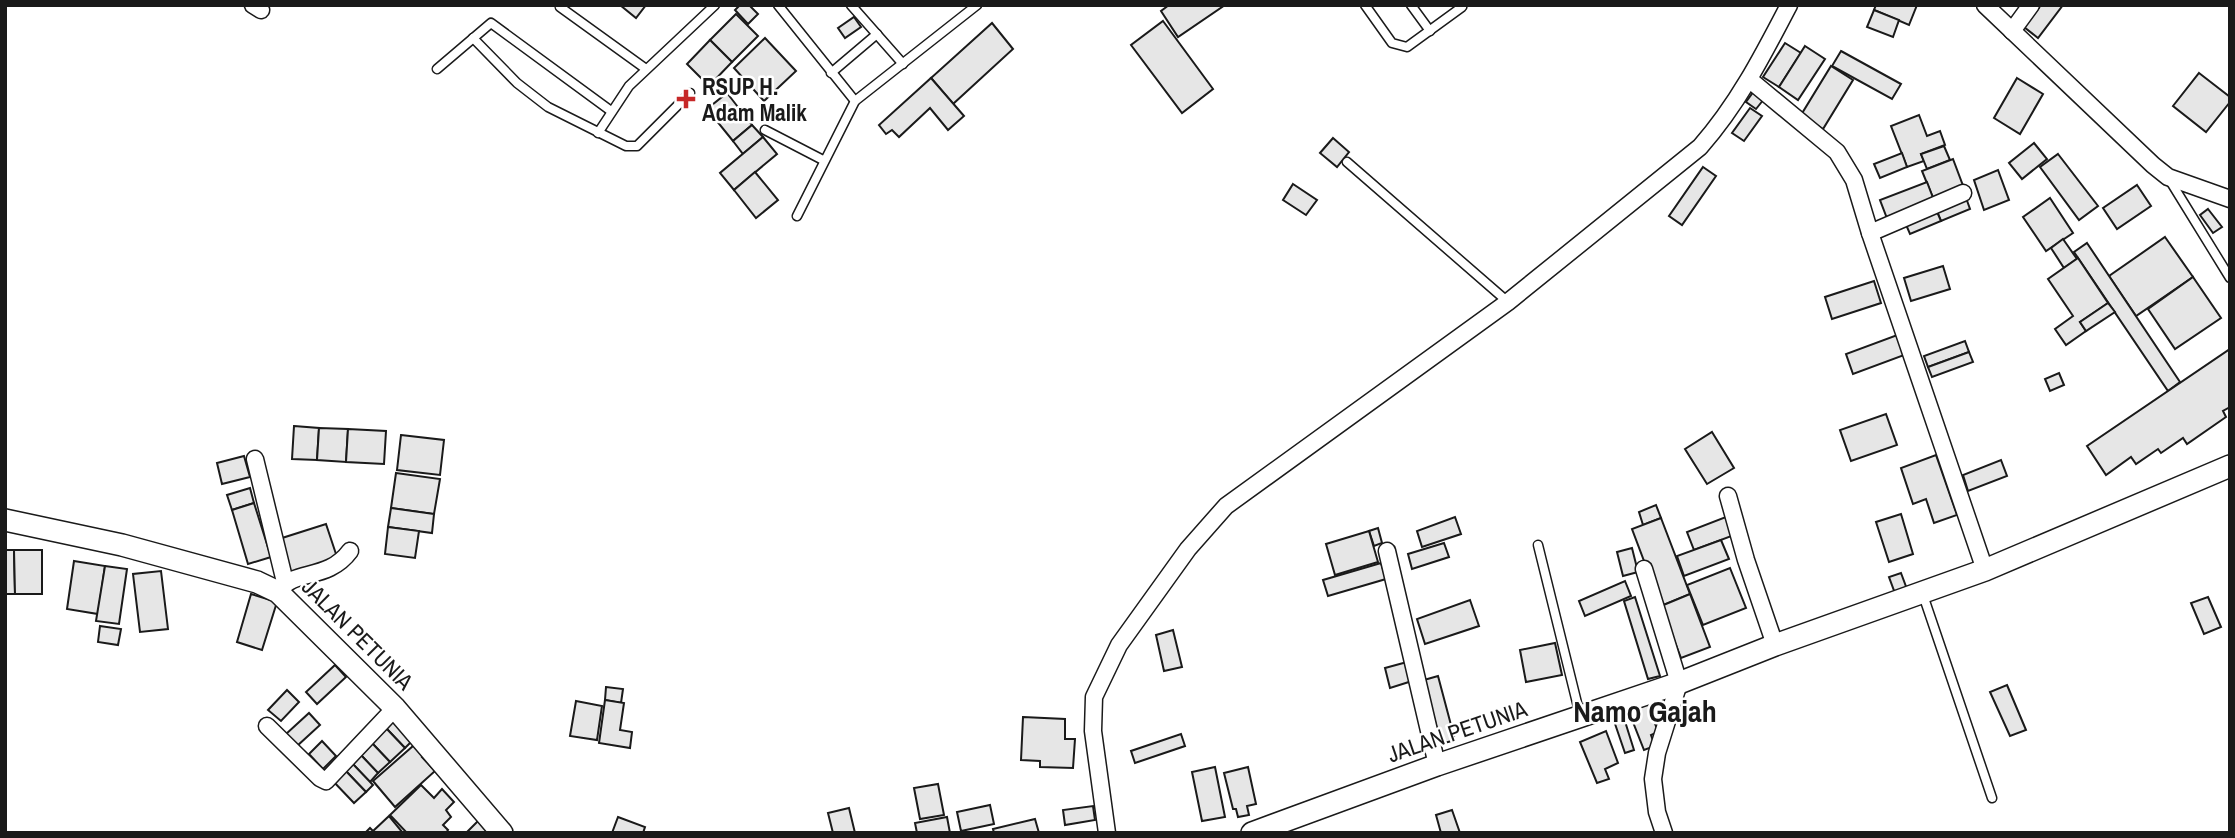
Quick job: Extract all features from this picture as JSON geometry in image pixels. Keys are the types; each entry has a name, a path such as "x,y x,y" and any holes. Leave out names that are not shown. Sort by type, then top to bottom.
{"street":[{"path":"1107,833 1093,731 1094,697 1119,645 1188,549 1226,506 1508,302 1700,147 1723,121 1750,80 1789,5"},
{"path":"1985,5 2168,177 2230,199"},
{"path":"2012,31 2031,5"},
{"path":"1750,80 1837,152 1854,180 1985,570"},
{"path":"1870,233 1963,193"},
{"path":"255,459 282,587 335,567 350,551"},
{"name":"JALAN PETUNIA","path":"1252,833 1437,765 1679,683 1775,645 1985,570 2228,471"},
{"path":"1728,496 1775,645"},
{"name":"JALAN PETUNIA","path":"5,520 122,545 282,587 395,708 502,833"},
{"path":"1387,551 1437,765"},
{"path":"1644,569 1679,683 1657,753 1653,779 1657,812 1664,833"},
{"path":"267,726 320,778 326,780 395,708"}],"lane":[{"path":"598,133 611,111 646,69 715,5"},
{"path":"778,5 855,101"},
{"path":"851,5 903,64"},
{"path":"797,216 855,101 977,5"},
{"path":"1364,5 1392,43 1399,47 1407,47 1463,6"},
{"path":"1411,5 1430,31"},
{"path":"560,6 646,69"},
{"path":"437,69 491,23 611,111"},
{"path":"831,73 877,34"},
{"path":"473,38 517,83 548,107 626,146 637,146 690,93"},
{"path":"765,130 823,160"},
{"path":"1347,162 1508,302"},
{"path":"2168,177 2230,278"},
{"path":"1538,545 1581,718"},
{"path":"1922,592 1992,798"}],"building":[{"path":"620,5 646,5 636,18"},
{"path":"740,5 749,5 758,14 748,24 735,10"},
{"path":"1169,5 1225,5 1178,37 1161,11"},
{"path":"1876,5 1917,5 1909,25 1874,10"},
{"path":"2041,5 2063,5 2038,38 2024,27"},
{"path":"1874,10 1899,20 1893,37 1867,27"},
{"path":"736,14 758,36 732,62 710,40"},
{"path":"854,17 861,27 845,38 838,28"},
{"path":"1163,21 1213,89 1182,113 1131,45"},
{"path":"992,23 1013,49 953,104 931,78"},
{"path":"765,38 796,71 764,101 734,68"},
{"path":"710,40 732,62 709,86 687,64"},
{"path":"1785,43 1801,53 1779,87 1763,77"},
{"path":"1805,46 1825,59 1798,100 1779,87"},
{"path":"1841,51 1901,84 1892,99 1832,66"},
{"path":"1831,66 1853,80 1823,129 1801,115"},
{"path":"2199,73 2230,97 2230,102 2206,132 2173,106"},
{"path":"931,78 964,116 948,130 930,108 899,137 892,130 886,134 879,125"},
{"path":"2017,78 2043,94 2020,134 1994,118"},
{"path":"1754,91 1764,99 1756,109 1746,102"},
{"path":"727,93 752,125 733,141 707,109"},
{"path":"1750,108 1762,116 1744,141 1732,133"},
{"path":"1919,115 1927,136 1940,131 1945,145 1921,154 1924,161 1907,167 1891,126"},
{"path":"752,125 763,137 743,154 733,141"},
{"path":"763,137 777,154 734,190 720,173"},
{"path":"1333,138 1349,152 1337,167 1320,153"},
{"path":"2034,143 2047,159 2022,179 2009,163"},
{"path":"1944,146 1950,160 1927,169 1921,154"},
{"path":"1902,153 1907,167 1880,178 1874,164"},
{"path":"2058,154 2098,206 2079,220 2040,167"},
{"path":"1953,159 1965,191 1935,203 1922,171"},
{"path":"1703,167 1716,176 1682,225 1669,216"},
{"path":"1998,170 2009,200 1984,210 1974,180"},
{"path":"755,172 778,200 756,218 734,190"},
{"path":"1927,182 1935,203 1888,221 1880,200"},
{"path":"1293,184 1317,200 1306,215 1283,200"},
{"path":"2137,185 2151,206 2117,229 2103,208"},
{"path":"1965,195 1970,209 1941,221 1935,207"},
{"path":"2050,198 2073,233 2046,251 2023,217"},
{"path":"1935,207 1941,221 1910,234 1904,220"},
{"path":"2208,209 2222,227 2213,233 2200,215"},
{"path":"2165,237 2193,277 2136,316 2109,276"},
{"path":"2063,239 2077,259 2064,268 2051,248"},
{"path":"2087,243 2180,382 2168,391 2074,252"},
{"path":"2078,258 2108,303 2080,322 2086,331 2066,345 2055,329 2073,316 2048,279"},
{"path":"1943,266 1950,289 1911,301 1904,278"},
{"path":"2193,277 2221,318 2175,349 2148,309"},
{"path":"1874,281 1881,303 1832,319 1825,297"},
{"path":"2108,303 2115,312 2086,331 2080,322"},
{"path":"1900,334 1907,354 1853,374 1846,354"},
{"path":"1965,341 1969,352 1928,367 1924,356"},
{"path":"2230,349 2230,407 2223,411 2226,417 2187,444 2183,438 2161,453 2158,449 2136,464 2131,457 2106,475 2087,446"},
{"path":"1969,352 1973,362 1932,377 1928,367"},
{"path":"2059,373 2064,385 2050,391 2045,379"},
{"path":"1886,414 1897,445 1851,461 1840,430"},
{"path":"294,426 319,428 317,460 292,459"},
{"path":"319,428 348,429 346,462 317,460"},
{"path":"348,429 386,431 384,464 346,462"},
{"path":"1712,432 1734,468 1707,484 1685,449"},
{"path":"401,435 444,440 440,475 397,470"},
{"path":"1936,455 1957,515 1934,523 1926,499 1913,504 1901,468"},
{"path":"244,456 250,477 222,484 217,463"},
{"path":"2001,460 2007,476 1968,491 1963,475"},
{"path":"396,473 440,479 434,514 391,508"},
{"path":"250,488 254,503 232,510 227,495"},
{"path":"254,503 271,557 248,564 232,510"},
{"path":"1656,505 1661,518 1643,525 1639,512"},
{"path":"391,508 434,514 432,533 388,527"},
{"path":"1901,514 1913,554 1889,562 1876,522"},
{"path":"1731,515 1737,534 1694,550 1687,532"},
{"path":"1455,517 1461,534 1422,547 1417,531"},
{"path":"1661,518 1690,594 1661,606 1632,529"},
{"path":"326,524 338,560 291,575 279,539"},
{"path":"388,527 419,531 415,558 385,554"},
{"path":"1378,528 1382,543 1374,546 1369,531"},
{"path":"1369,531 1378,562 1335,575 1326,544"},
{"path":"1721,540 1729,559 1684,576 1677,556"},
{"path":"1444,543 1449,557 1412,569 1408,554"},
{"path":"1632,548 1638,572 1623,576 1617,552"},
{"path":"5,550 14,550 15,594 5,594"},
{"path":"14,550 42,550 42,594 15,594"},
{"path":"74,561 105,566 98,614 67,609"},
{"path":"1381,563 1386,579 1328,596 1323,580"},
{"path":"105,566 127,569 119,624 96,621"},
{"path":"1730,568 1746,608 1703,625 1687,585"},
{"path":"161,571 168,629 140,632 133,574"},
{"path":"1901,573 1908,592 1896,596 1889,577"},
{"path":"1625,581 1631,596 1585,616 1579,601"},
{"path":"251,594 277,602 262,650 237,642"},
{"path":"1690,594 1710,647 1681,658 1661,606"},
{"path":"1635,597 1660,676 1648,679 1624,601"},
{"path":"2208,597 2221,627 2204,634 2191,603"},
{"path":"1470,600 1479,626 1425,644 1417,619"},
{"path":"100,626 121,629 118,645 98,642"},
{"path":"1173,630 1182,667 1164,671 1156,635"},
{"path":"1555,643 1562,675 1526,682 1520,650"},
{"path":"1407,662 1412,681 1390,688 1385,668"},
{"path":"335,665 346,677 317,704 306,692"},
{"path":"1438,676 1455,740 1441,744 1424,680"},
{"path":"2007,685 2026,730 2010,736 1990,692"},
{"path":"606,687 623,689 621,703 605,700"},
{"path":"287,690 299,702 281,721 268,710"},
{"path":"605,700 624,703 620,730 632,732 630,748 599,743"},
{"path":"576,701 602,706 597,740 570,736"},
{"path":"1648,704 1658,732 1651,735 1655,746 1644,750 1629,712"},
{"path":"309,713 320,725 297,746 286,734"},
{"path":"1623,715 1634,750 1625,753 1613,718"},
{"path":"396,717 415,738 405,748 385,727"},
{"path":"1023,717 1065,719 1065,739 1075,739 1073,768 1040,767 1040,761 1021,760"},
{"path":"385,727 405,748 390,762 371,742"},
{"path":"1606,731 1618,763 1605,769 1609,779 1597,783 1580,742"},
{"path":"1181,734 1185,746 1135,763 1131,751"},
{"path":"421,739 430,750 422,757 435,771 395,807 373,781"},
{"path":"322,741 336,756 323,769 309,754"},
{"path":"371,742 390,762 378,773 359,753"},
{"path":"359,753 378,773 370,782 350,761"},
{"path":"350,761 373,785 366,792 343,768"},
{"path":"1215,767 1225,817 1202,821 1192,772"},
{"path":"1248,767 1256,804 1247,806 1249,815 1238,817 1236,809 1233,809 1224,773"},
{"path":"343,768 366,792 354,803 331,779"},
{"path":"938,784 944,815 920,819 914,788"},
{"path":"421,785 434,798 442,789 454,802 446,810 451,817 443,825 448,830 446,833 407,833 390,815"},
{"path":"990,805 994,824 961,831 957,812"},
{"path":"1093,806 1095,820 1065,825 1063,810"},
{"path":"849,808 855,833 833,833 828,813"},
{"path":"1452,810 1460,833 1441,833 1436,815"},
{"path":"389,816 403,833 365,833 370,828 373,831"},
{"path":"618,817 645,827 643,833 612,833"},
{"path":"947,817 950,833 917,833 915,823"},
{"path":"480,819 493,833 466,833"},
{"path":"1035,819 1039,833 994,833 993,829"}],"place":[{"name":"RSUP H. Adam Malik","path":"686,99"}],"district":[{"name":"Namo Gajah","path":"1645,711"}]}
